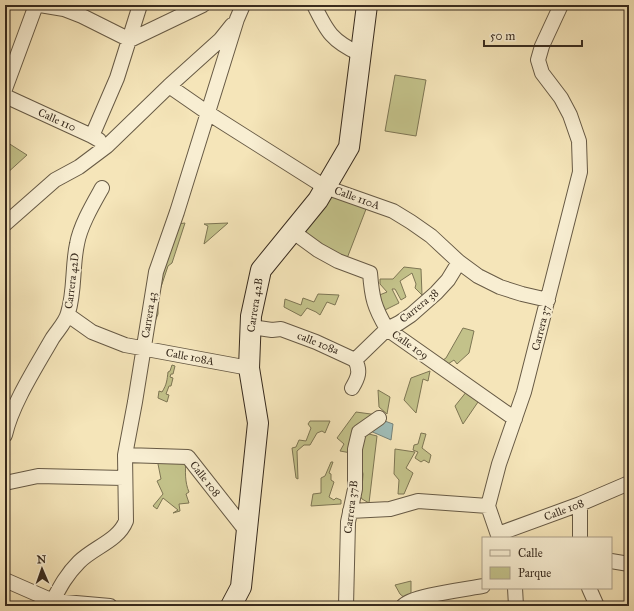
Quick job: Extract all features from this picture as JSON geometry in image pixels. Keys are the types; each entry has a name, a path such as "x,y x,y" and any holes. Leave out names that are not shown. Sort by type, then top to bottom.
{"street":[{"path":"5,89 36,5"},
{"path":"40,5 64,9 82,16 130,40"},
{"path":"92,136 117,78 140,5"},
{"path":"130,40 204,5"},
{"name":"Carrera 43","path":"51,604 59,588 80,560 117,535 123,529 126,521 124,478 125,455 156,272 177,212 237,19 244,5"},
{"path":"314,5 325,28 333,37 344,46 360,54"},
{"name":"Carrera 42B","path":"231,606 241,587 258,423 248,368 251,316 261,270 318,200 349,147 367,5"},
{"name":"Carrera 37","path":"488,506 499,464 526,385 580,172 579,141 570,115 561,98 542,73 538,60 542,46 561,5"},
{"path":"5,224 55,180 108,146 169,86 220,40 237,19"},
{"name":"Calle 110A","path":"169,86 208,113 325,187 393,211 431,236 478,276 500,287 548,300"},
{"name":"Calle 110","path":"5,96 92,136 108,146"},
{"name":"Carrera 42D","path":"5,435 8,420 35,368 56,332 68,315 74,284 77,243 89,211 102,188"},
{"name":"Calle 109","path":"292,231 318,250 338,261 370,273 372,295 378,314 387,329 515,419"},
{"name":"Carrera 38","path":"355,360 387,329 411,315 436,293 448,280 460,262"},
{"name":"Calle 108A","path":"68,315 92,332 125,345 248,368"},
{"name":"calle 108a","path":"250,327 272,330 281,329 316,342 355,360"},
{"path":"352,388 359,376 358,366 355,360"},
{"name":"Carrera 37B","path":"346,606 348,522 355,489 355,449 359,432 379,418"},
{"name":"Calle 108","path":"125,455 188,457 247,532"},
{"path":"5,483 38,476 124,478"},
{"name":"Calle 108","path":"498,536 629,483"},
{"path":"350,511 390,509 418,500 488,506 498,536"},
{"path":"580,504 580,537"},
{"path":"612,561 629,564"},
{"path":"5,580 51,604 110,606"},
{"path":"403,606 405,603 424,597 482,586"},
{"path":"515,589 516,606"},
{"path":"590,589 598,606"}],"green space":[{"path":"395,75 426,80 416,136 385,131"},
{"path":"5,141 27,155 5,175"},
{"path":"326,190 368,204 346,261 295,230"},
{"path":"185,223 172,263 168,266 158,296 158,314 150,334 157,275 177,224"},
{"path":"228,223 204,244 208,226 204,224"},
{"path":"404,267 421,269 422,295 415,288 416,284 412,273 400,281 406,297 401,300 395,289 392,289 399,303 383,311 377,296 387,292 380,284 380,279 393,279"},
{"path":"318,294 339,295 335,305 327,302 320,315 307,308 301,316 284,307 285,299 301,305 303,298 314,302"},
{"path":"463,328 474,331 469,353 457,364 454,360 445,366 440,362 446,358"},
{"path":"172,365 175,366 173,374 171,374 170,377 173,378 171,386 169,386 166,394 169,395 167,402 158,398 159,391 162,392 165,387 168,372 170,371"},
{"path":"430,371 428,381 423,379 416,413 404,400 411,378"},
{"path":"378,390 390,397 387,414 379,407"},
{"path":"467,391 478,402 463,424 455,406"},
{"path":"356,412 378,415 351,453 340,451 344,444 337,438"},
{"path":"310,421 330,421 325,433 322,431 317,433 310,445 304,445 297,451 298,479 296,478 292,448 296,447 299,440 306,441 311,428 308,424"},
{"path":"365,433 377,436 369,503 362,499 357,490 362,489 363,474 359,456"},
{"path":"421,433 426,434 422,448 431,455 429,463 424,460 421,462 415,458 418,452 413,450 414,445 418,444"},
{"path":"395,449 415,452 406,468 413,473 404,494 398,494 399,480 394,474"},
{"path":"157,459 186,461 185,469 189,492 186,494 189,503 179,504 180,511 173,513 178,510 163,498 157,509 153,506 163,494 157,481 161,479"},
{"path":"331,462 333,462 329,473 331,474 331,480 334,482 329,497 334,500 336,498 341,500 341,504 311,506 313,494 321,493 321,478 325,476"},
{"path":"411,581 411,599 406,599 400,594 395,585"}],"water":[{"path":"382,420 393,424 391,440 368,430"}]}
